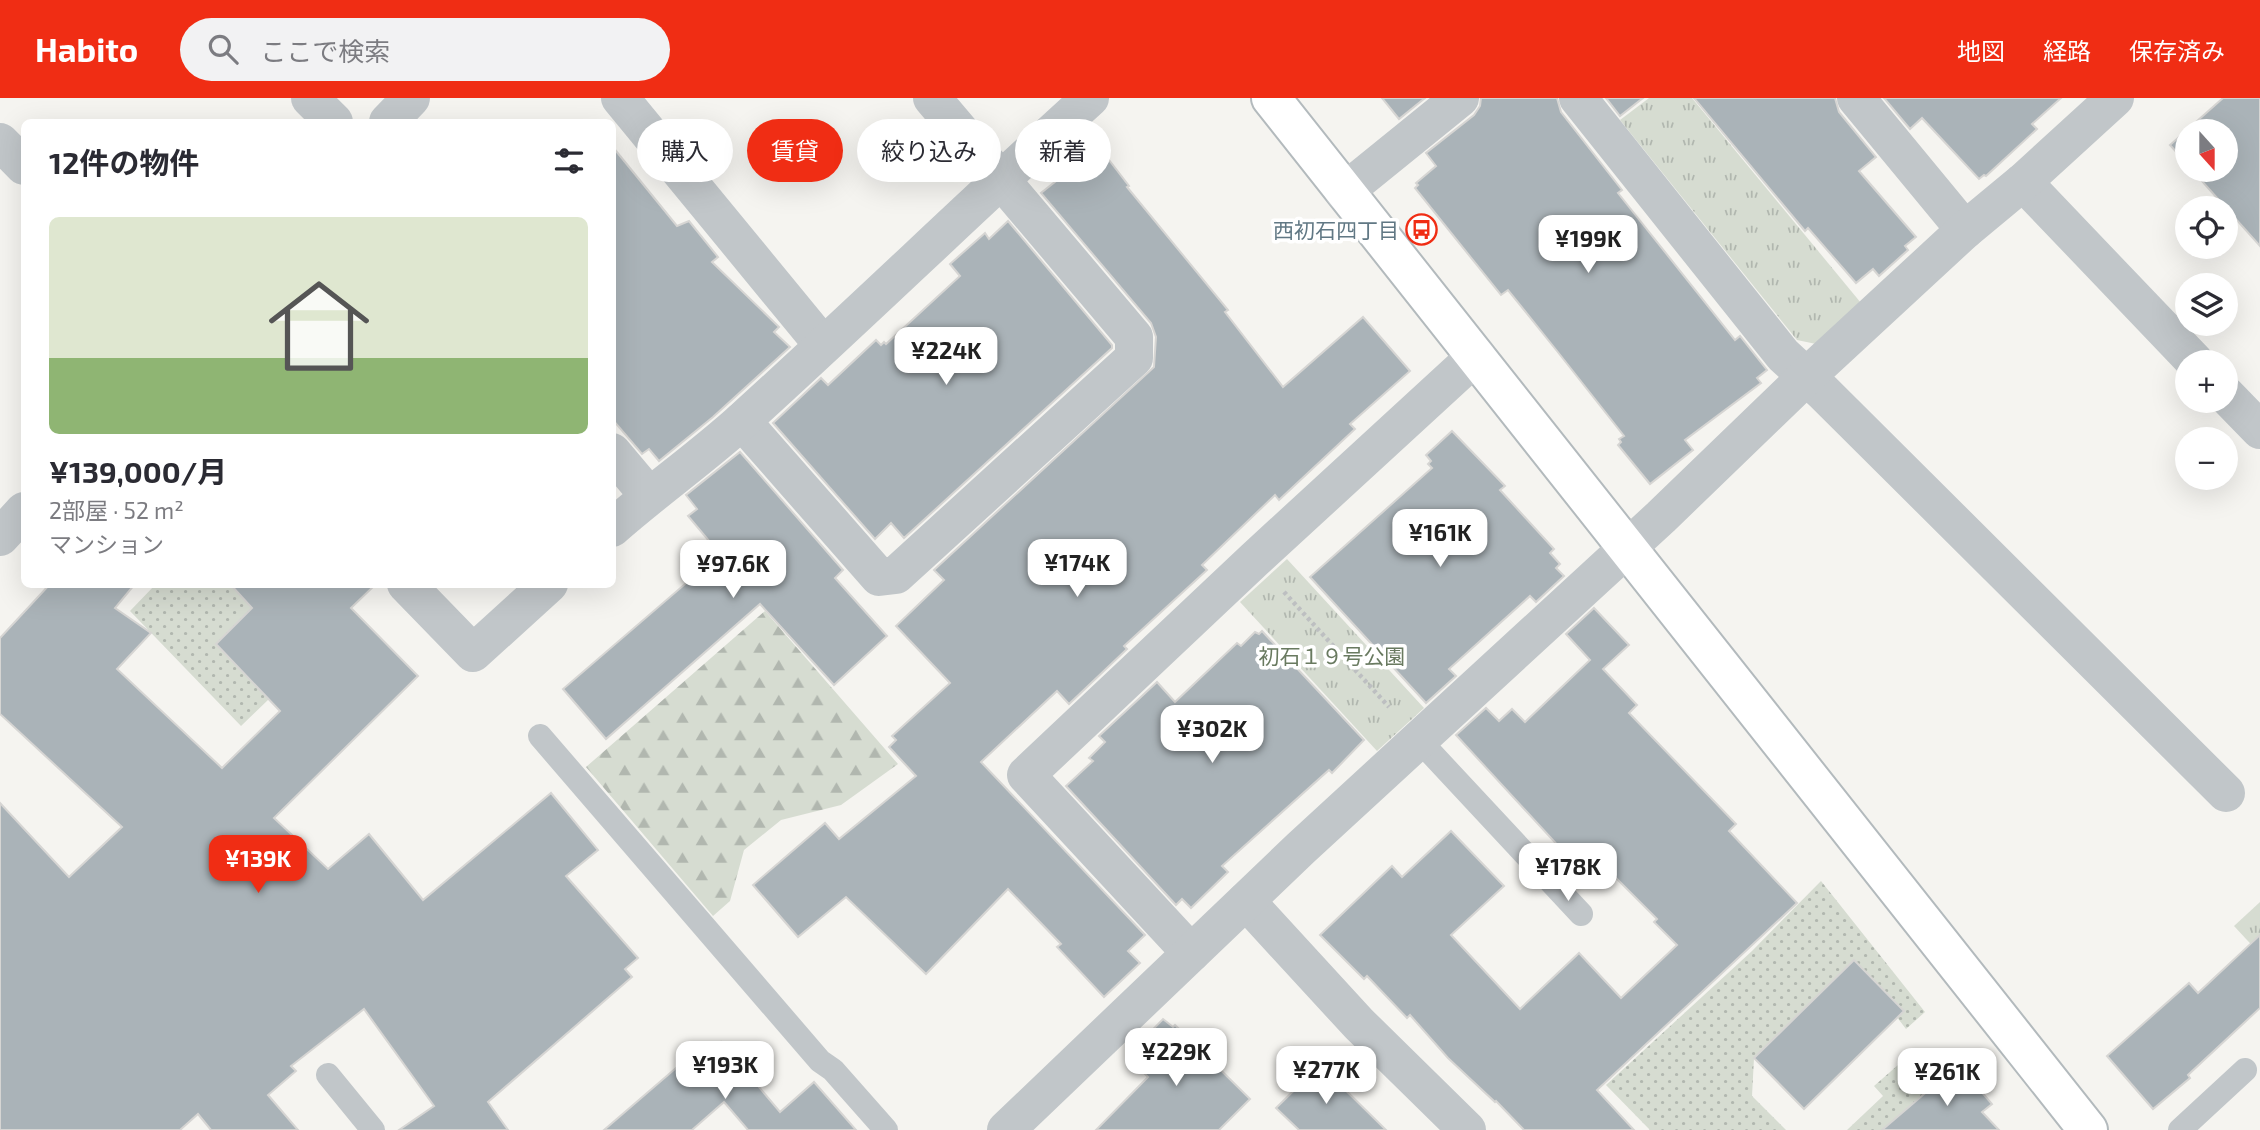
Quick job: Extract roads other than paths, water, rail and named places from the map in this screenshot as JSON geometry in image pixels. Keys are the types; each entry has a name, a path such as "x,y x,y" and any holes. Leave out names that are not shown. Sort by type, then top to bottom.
{"street":[{"path":"310,98 331,119"},
{"path":"391,119 411,98"},
{"path":"620,98 823,345"},
{"path":"932,98 949,119"},
{"path":"1001,179 1090,98"},
{"path":"1271,98 2088,1130"},
{"path":"1344,192 1460,98"},
{"path":"1578,98 1783,355 2226,793"},
{"path":"1856,98 1965,230"},
{"path":"1006,1130 1418,739 1627,548 1807,376 1965,230 2023,182 2115,98"},
{"path":"0,142 21,163"},
{"path":"742,421 879,577 896,576 1134,358 1134,337 1001,181"},
{"path":"616,525 649,496 680,475 742,421 998,182"},
{"path":"2023,182 2184,350"},
{"path":"1191,953 1026,775 1476,356"},
{"path":"2238,407 2260,430"},
{"path":"616,457 649,496"},
{"path":"0,537 21,514"},
{"path":"410,588 473,653 546,588"},
{"path":"1246,901 1359,1024 1466,1130"}],"lane":[{"path":"540,736 820,1061 833,1070 886,1130"},
{"path":"1418,739 1581,914"},
{"path":"2180,1130 2245,1070"},
{"path":"328,1075 373,1130"}],"place":[{"name":"西初石四丁目","path":"1422,229"}],"park label":[{"name":"初石１９号公園","path":"1332,655"}]}
